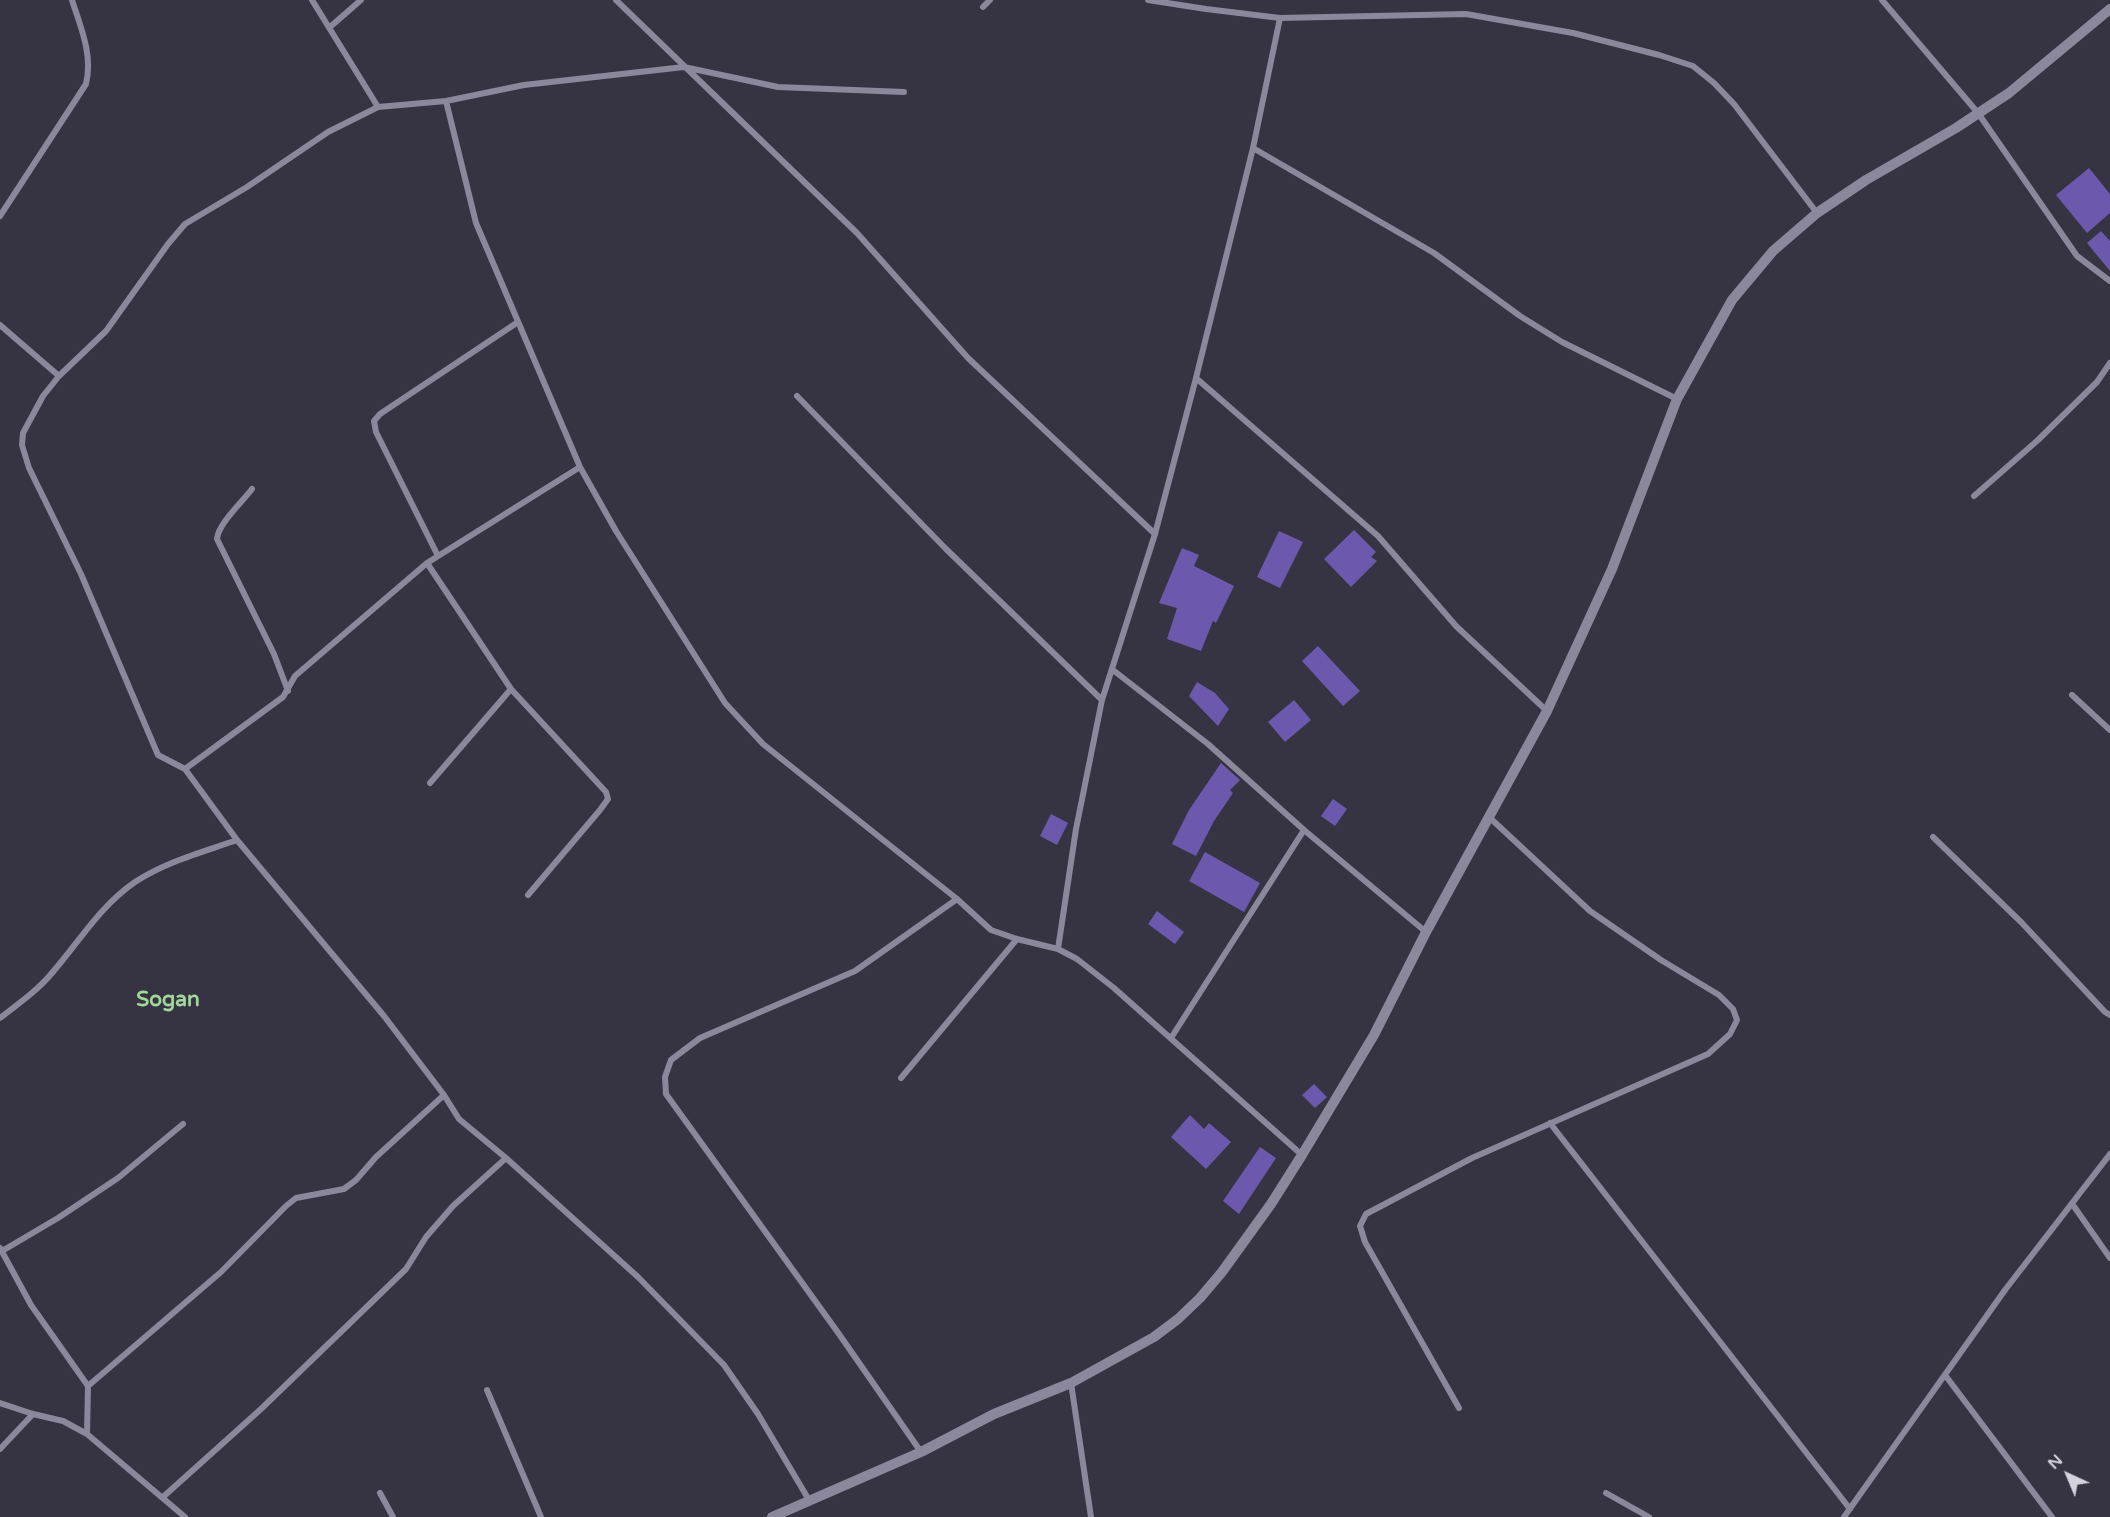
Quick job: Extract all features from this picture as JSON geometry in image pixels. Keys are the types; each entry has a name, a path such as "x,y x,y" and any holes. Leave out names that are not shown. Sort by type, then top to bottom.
{"street":[{"path":"0,216 86,84 90,68 72,0"},
{"path":"312,0 378,107"},
{"path":"330,27 361,0"},
{"path":"615,0 857,233 968,358 1155,534"},
{"path":"983,7 990,0"},
{"path":"1148,0 1280,18 1466,14 1573,33 1693,66 1714,83 1734,104 1816,213"},
{"path":"1882,0 1978,112 2077,256 2110,281"},
{"path":"772,1517 921,1452 994,1414 1071,1383 1154,1337 1179,1319 1200,1298 1271,1204 1374,1035 1426,932 1547,711 1612,569 1677,399 1696,361 1732,300 1773,251 1816,213 2009,93 2110,9"},
{"path":"1058,949 1076,829 1102,700 1155,534 1196,378 1253,148 1280,18"},
{"path":"809,1500 758,1414 724,1365 638,1277 506,1158 459,1119 444,1095 384,1016 237,840 185,769 158,755 81,574 29,468 22,446 23,433 44,396 59,376 106,331 185,224 247,187 327,132 378,107 446,101 524,85 684,67 778,87 904,92"},
{"path":"446,101 476,223 580,467 616,531 709,678 743,724 762,744 957,900 991,930 1058,949 1077,959 1172,1038 1302,1155"},
{"path":"1253,148 1434,253 1520,316 1562,342 1677,399"},
{"path":"438,556 376,432 374,421 380,414 518,322"},
{"path":"0,325 59,376"},
{"path":"1974,496 2038,440 2097,382 2110,363"},
{"path":"1196,378 1378,536 1456,626 1547,711"},
{"path":"797,396 946,549 1102,700"},
{"path":"185,769 283,697 295,676 427,563 580,467"},
{"path":"252,489 223,525 217,539 274,654 288,691"},
{"path":"427,563 511,688 606,792 608,799 528,895"},
{"path":"1113,670 1208,744 1304,830 1426,932"},
{"path":"430,783 511,688"},
{"path":"2072,695 2110,730"},
{"path":"1459,1408 1365,1242 1360,1226 1366,1214 1472,1158 1708,1054 1730,1034 1737,1020 1733,1009 1719,995 1661,960 1590,911 1488,816"},
{"path":"1172,1038 1304,830"},
{"path":"1934,837 2021,922 2110,1015"},
{"path":"0,1018 33,993 52,973 97,916 135,882 156,870 237,840"},
{"path":"921,1452 666,1094 665,1077 671,1060 700,1038 855,971 957,900"},
{"path":"901,1078 1017,939"},
{"path":"88,1386 221,1272 286,1206 297,1198 344,1189 444,1095"},
{"path":"1550,1123 1850,1509"},
{"path":"87,1434 88,1386 31,1305 1,1250 58,1218 118,1178 183,1124"},
{"path":"1844,1517 2006,1290 2110,1154"},
{"path":"164,1497 261,1409 406,1269 426,1237 453,1206 506,1158"},
{"path":"2073,1205 2110,1258"},
{"path":"1944,1375 2052,1517"},
{"path":"1071,1383 1091,1517"},
{"path":"487,1390 541,1517"},
{"path":"0,1403 63,1421 87,1434 185,1517"},
{"path":"0,1449 33,1414"},
{"path":"380,1493 393,1517"},
{"path":"1606,1493 1648,1517"}],"building":[{"path":"2089,168 2110,194 2110,213 2087,233 2056,195"},
{"path":"2101,231 2110,241 2110,271 2087,243"},
{"path":"1354,530 1376,552 1371,557 1377,561 1351,587 1324,559"},
{"path":"1279,531 1303,542 1280,588 1257,577"},
{"path":"1182,548 1199,555 1194,566 1234,586 1216,623 1213,621 1201,651 1167,639 1177,608 1159,603"},
{"path":"1318,646 1360,691 1343,706 1302,661"},
{"path":"1197,682 1215,693 1229,709 1218,726 1189,696"},
{"path":"1294,700 1311,720 1285,742 1268,722"},
{"path":"1221,763 1240,780 1230,790 1233,793 1214,821 1196,856 1172,844 1189,810"},
{"path":"1333,799 1347,809 1335,826 1321,816"},
{"path":"1051,814 1068,823 1057,845 1040,836"},
{"path":"1205,852 1260,883 1244,912 1189,881"},
{"path":"1157,911 1184,932 1175,944 1148,924"},
{"path":"1314,1084 1327,1097 1315,1108 1302,1095"},
{"path":"1190,1115 1204,1129 1209,1123 1231,1142 1206,1169 1171,1137"},
{"path":"1260,1147 1276,1158 1239,1214 1223,1201"}],"district":[{"name":"Sogan","path":"168,1000"}]}
